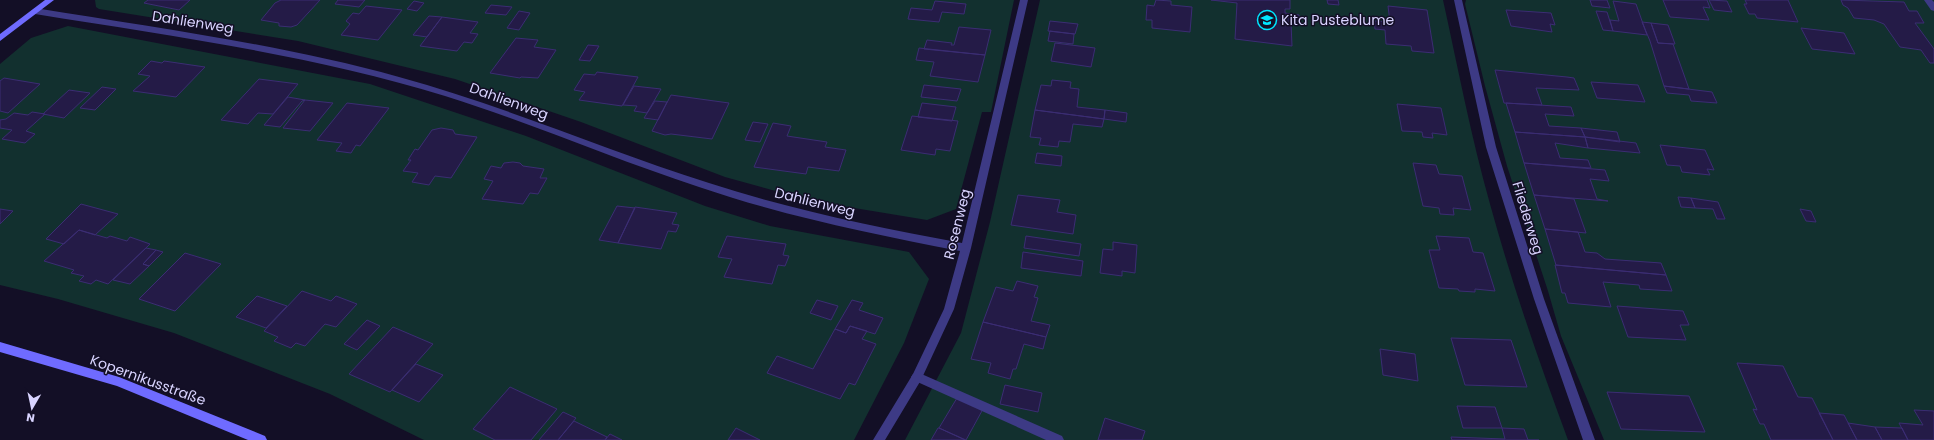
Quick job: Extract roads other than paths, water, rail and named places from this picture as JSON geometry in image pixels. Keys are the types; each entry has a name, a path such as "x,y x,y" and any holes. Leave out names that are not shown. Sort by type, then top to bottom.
{"street":[{"path":"0,38 50,0"},
{"name":"Rosenweg","path":"879,440 917,377 949,309 966,248 1024,0"},
{"name":"Fliederweg","path":"1458,0 1491,147 1539,299 1589,440"},
{"path":"1928,0 1934,8"},
{"name":"Dahlienweg","path":"35,11 273,50 337,64 449,94 703,186 791,212 882,232 966,248"},
{"name":"Kopernikusstraße","path":"0,348 120,382 261,440"},
{"path":"917,377 1058,440"}],"place":[{"name":"Kita Pusteblume","path":"1267,20"}]}
